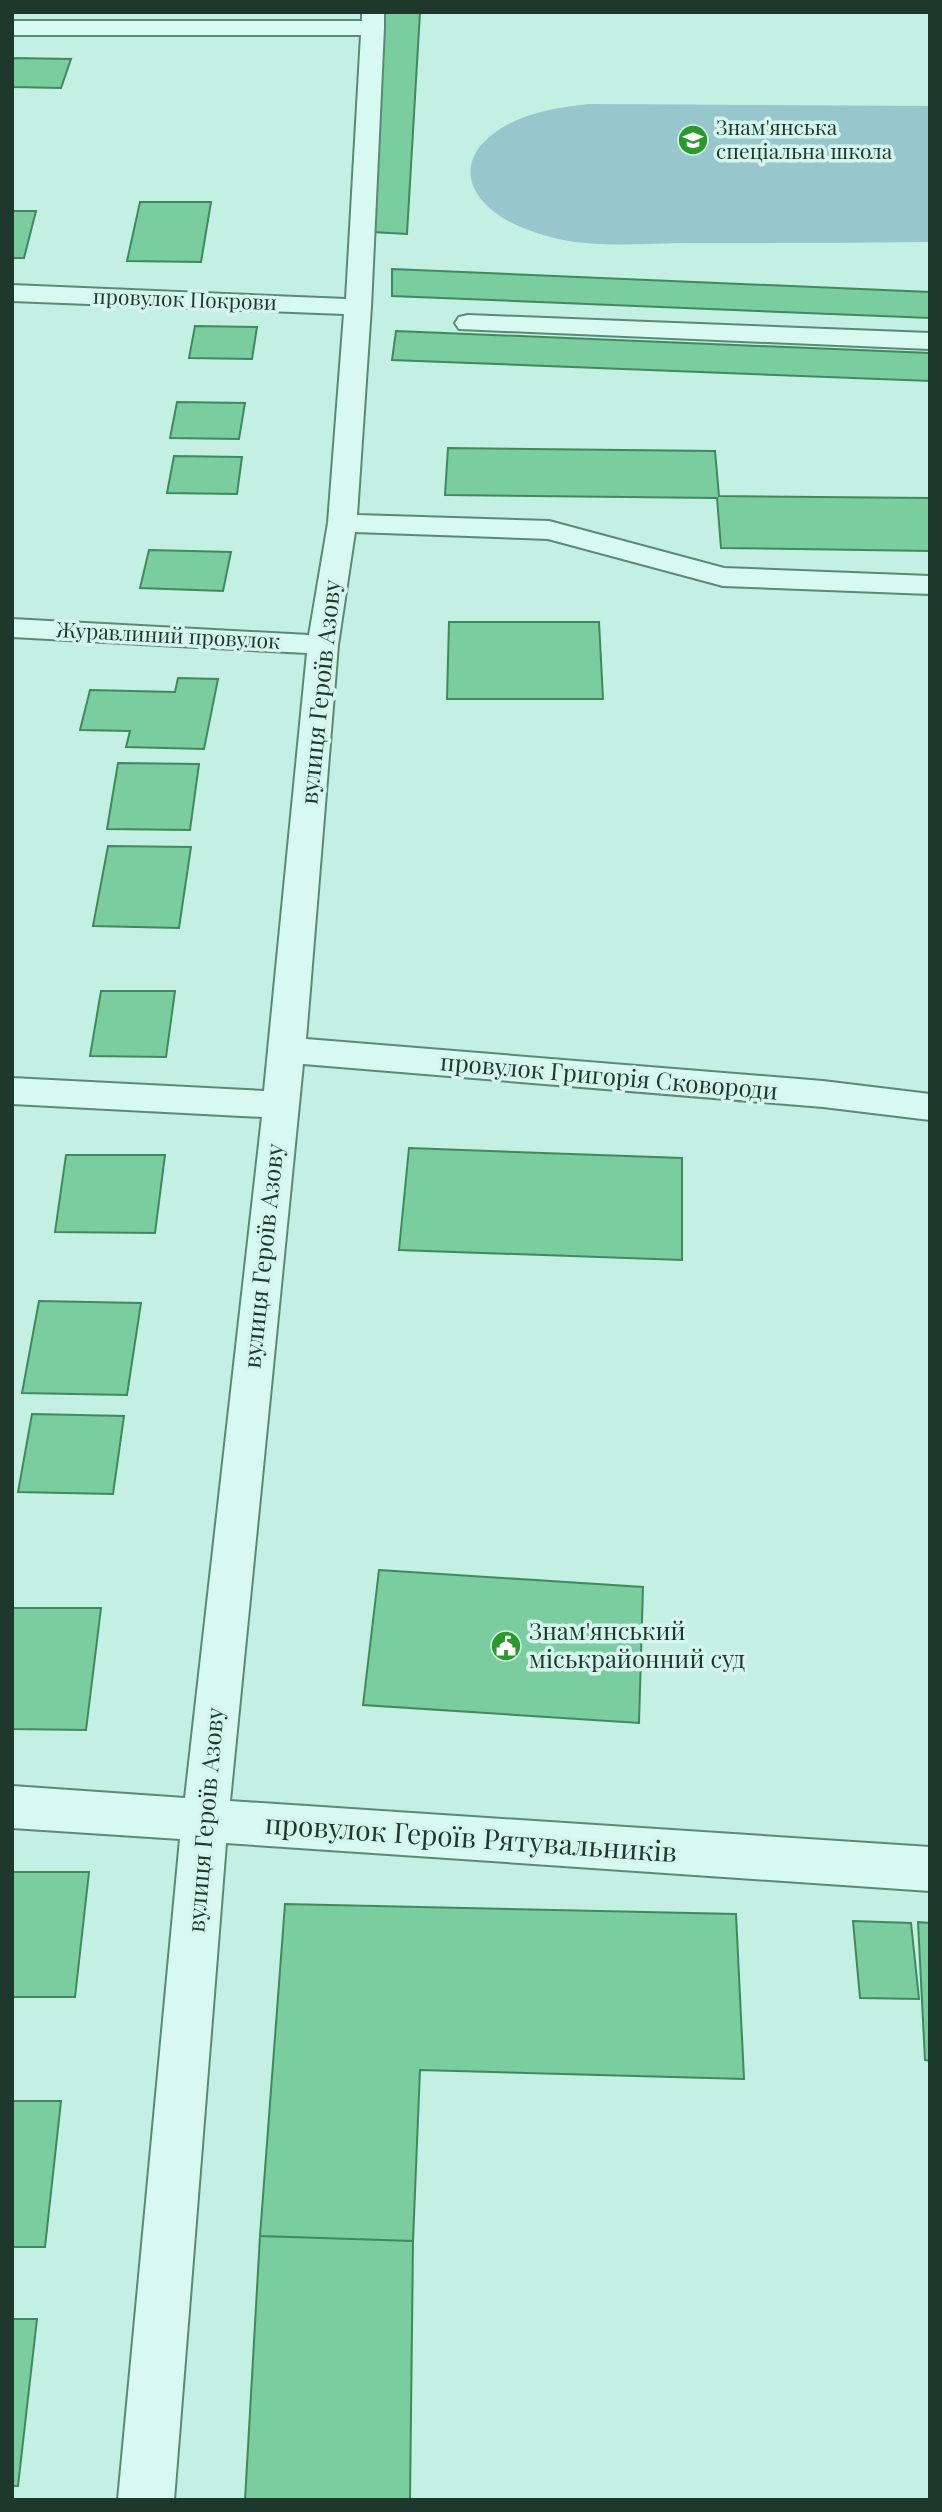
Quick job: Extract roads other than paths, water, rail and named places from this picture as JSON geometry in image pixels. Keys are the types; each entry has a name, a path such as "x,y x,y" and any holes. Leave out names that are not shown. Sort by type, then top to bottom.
{"street":[{"path":"12,28 373,20"},
{"name":"вулиця Героїв Азову","path":"146,2500 205,1820 287,1051 323,645 342,523 358,307 373,20"},
{"name":"провулок Покрови","path":"12,293 358,307"},
{"path":"468,323 930,341"},
{"path":"342,523 549,530 723,577 930,585"},
{"name":"Журавлиний провулок","path":"12,628 323,645"},
{"name":"провулок Григорія Сковороди","path":"287,1051 809,1093 930,1107"},
{"path":"12,1091 280,1105"},
{"name":"провулок Героїв Рятувальників","path":"12,1807 930,1869"}],"place":[{"name":"Знам'янська спеціальна школа","path":"693,140"},
{"name":"Знам'янський міськрайонний суд","path":"506,1646"}]}
